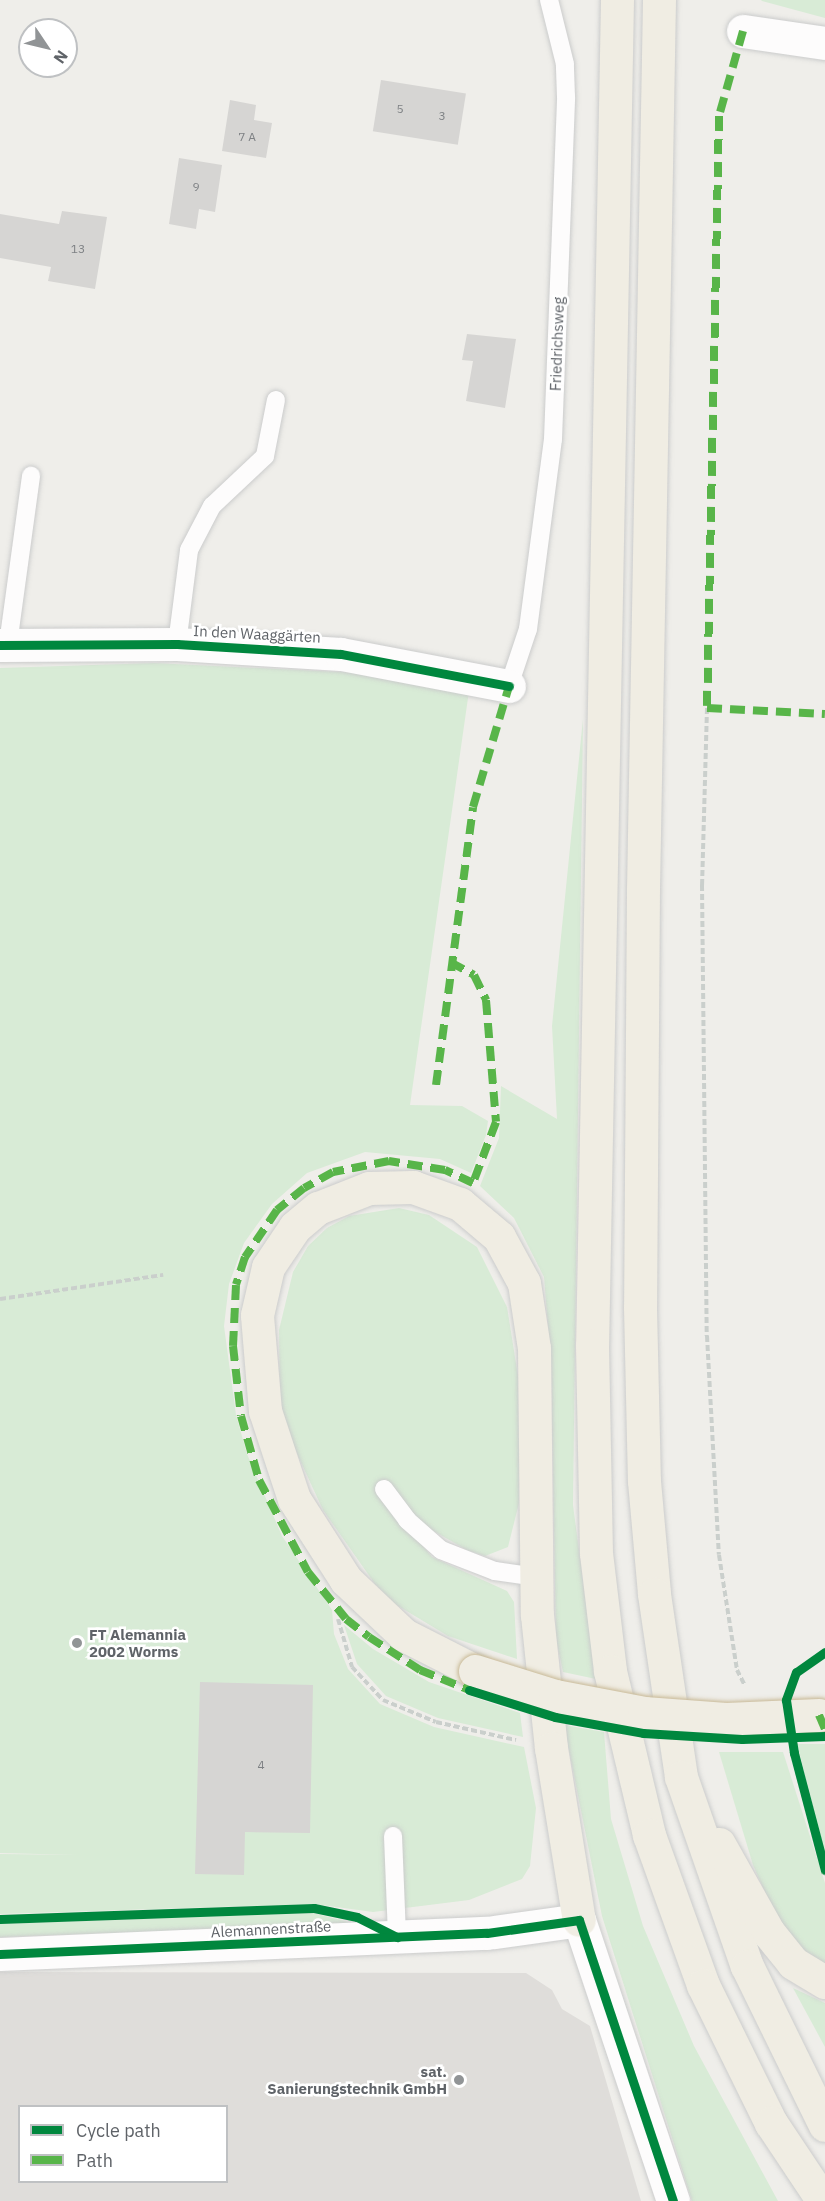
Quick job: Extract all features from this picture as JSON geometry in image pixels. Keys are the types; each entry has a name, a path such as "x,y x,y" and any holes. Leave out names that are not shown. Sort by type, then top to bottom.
{"highway":[{"path":"617,0 593,1321 596,1553 610,1671 657,1857 703,1985 771,2123 823,2201"},
{"path":"659,0 643,888 640,1307 645,1481 654,1594 681,1777 747,1966 825,2125"},
{"path":"579,1920 551,1748 536,1577 534,1348 524,1283 513,1260 480,1218 437,1193 413,1187 369,1188 318,1208 280,1245 260,1291 260,1380 282,1471 307,1525 364,1602 404,1635 476,1671 555,1696 644,1713 726,1719 822,1714"},
{"path":"681,1777 769,1933 793,1964 825,1982"}],"street":[{"path":"743,31 825,43"},
{"name":"In den Waaggärten","path":"4,644 177,644 341,654 508,686"},
{"path":"579,1920 673,2201"},
{"name":"Alemannenstraße","path":"0,1954 487,1933 579,1920"}],"lane":[{"name":"Friedrichsweg","path":"508,686 528,629 553,439 566,97 565,64 549,0"},
{"path":"177,644 189,550 212,506 265,456 276,400"},
{"path":"4,644 31,476"},
{"path":"384,1490 407,1520 441,1550 495,1571 536,1577"},
{"path":"393,1836 397,1936"}],"path":[{"path":"707,708 702,885 707,1336 719,1555 737,1670 749,1692"},
{"path":"0,1299 163,1275"},
{"path":"338,1609 339,1632 352,1667 383,1700 436,1722 551,1748"}],"shaded area":[{"path":"0,1972 526,1973 552,1990 562,2009 590,2026 641,2201 0,2201"}],"green space":[{"path":"825,0 825,18 762,1"},
{"path":"154,663 360,673 469,691 410,1105 462,1106 488,1121 486,1135 471,1173 440,1159 365,1152 307,1173 272,1204 244,1243 229,1284 224,1326 236,1415 247,1454 282,1536 332,1610 334,1634 348,1669 380,1704 434,1727 524,1747 536,1808 530,1866 522,1879 469,1900 373,1912 314,1904 0,1914 0,1854 78,1855 0,1853 0,668"},
{"path":"583,719 573,1505 596,1679 563,1672 556,1639 551,1364 544,1277 514,1218 480,1186 499,1138 501,1086 557,1119 552,1026"},
{"path":"399,1208 429,1215 477,1247 507,1307 518,1376 519,1417 519,1503 508,1547 485,1556 467,1550 423,1525 386,1479 376,1488 432,1557 507,1591 514,1602 517,1659 448,1636 395,1604 375,1584 323,1510 287,1432 280,1401 279,1330 293,1272 308,1246 327,1228 349,1216"},
{"path":"344,1625 373,1649 429,1682 520,1713 523,1737 438,1718 386,1696 357,1664"},
{"path":"564,1725 604,1732 611,1819 643,1926 694,2046 778,2201 692,2201 602,1916"},
{"path":"797,1744 825,1744 825,1853"},
{"path":"719,1752 783,1752 825,1883 825,1964 808,1955 778,1922 753,1865"},
{"path":"313,1913 356,1924 0,1937 0,1924"},
{"path":"793,1988 825,2003 825,2047"}],"building":[{"path":"381,80 466,93 458,145 373,131"},
{"path":"230,100 256,105 254,120 272,123 266,158 222,151"},
{"path":"179,158 222,165 215,212 199,209 196,229 169,224"},
{"path":"62,211 107,217 95,289 48,281 51,267 0,258 0,214 59,224"},
{"path":"467,334 516,339 505,408 466,401 473,361 462,360"},
{"path":"200,1682 313,1685 310,1833 245,1832 244,1875 195,1874"}],"marked path":[{"path":"743,31 719,116 707,708 825,714"},
{"path":"436,1085 473,807 509,686"},
{"path":"450,962 474,975 486,1000 496,1122 473,1183 445,1170 389,1161 333,1172 304,1188 277,1210 245,1257 236,1285 233,1346 241,1416 259,1480 308,1572 346,1619 369,1637 420,1670 474,1692"},
{"path":"819,1715 825,1729"}],"cycle path":[{"path":"0,645 177,644 341,654 509,686"},
{"path":"825,1652 796,1672 786,1700 794,1753 825,1870"},
{"path":"469,1690 555,1717 643,1733 742,1739 825,1736"},
{"path":"0,1919 314,1908 357,1917 397,1937"},
{"path":"0,1954 487,1933 579,1920 673,2201"}],"place":[{"name":"FT Alemannia 2002 Worms","path":"77,1643"},
{"name":"sat. Sanierungstechnik GmbH","path":"459,2080"}]}
